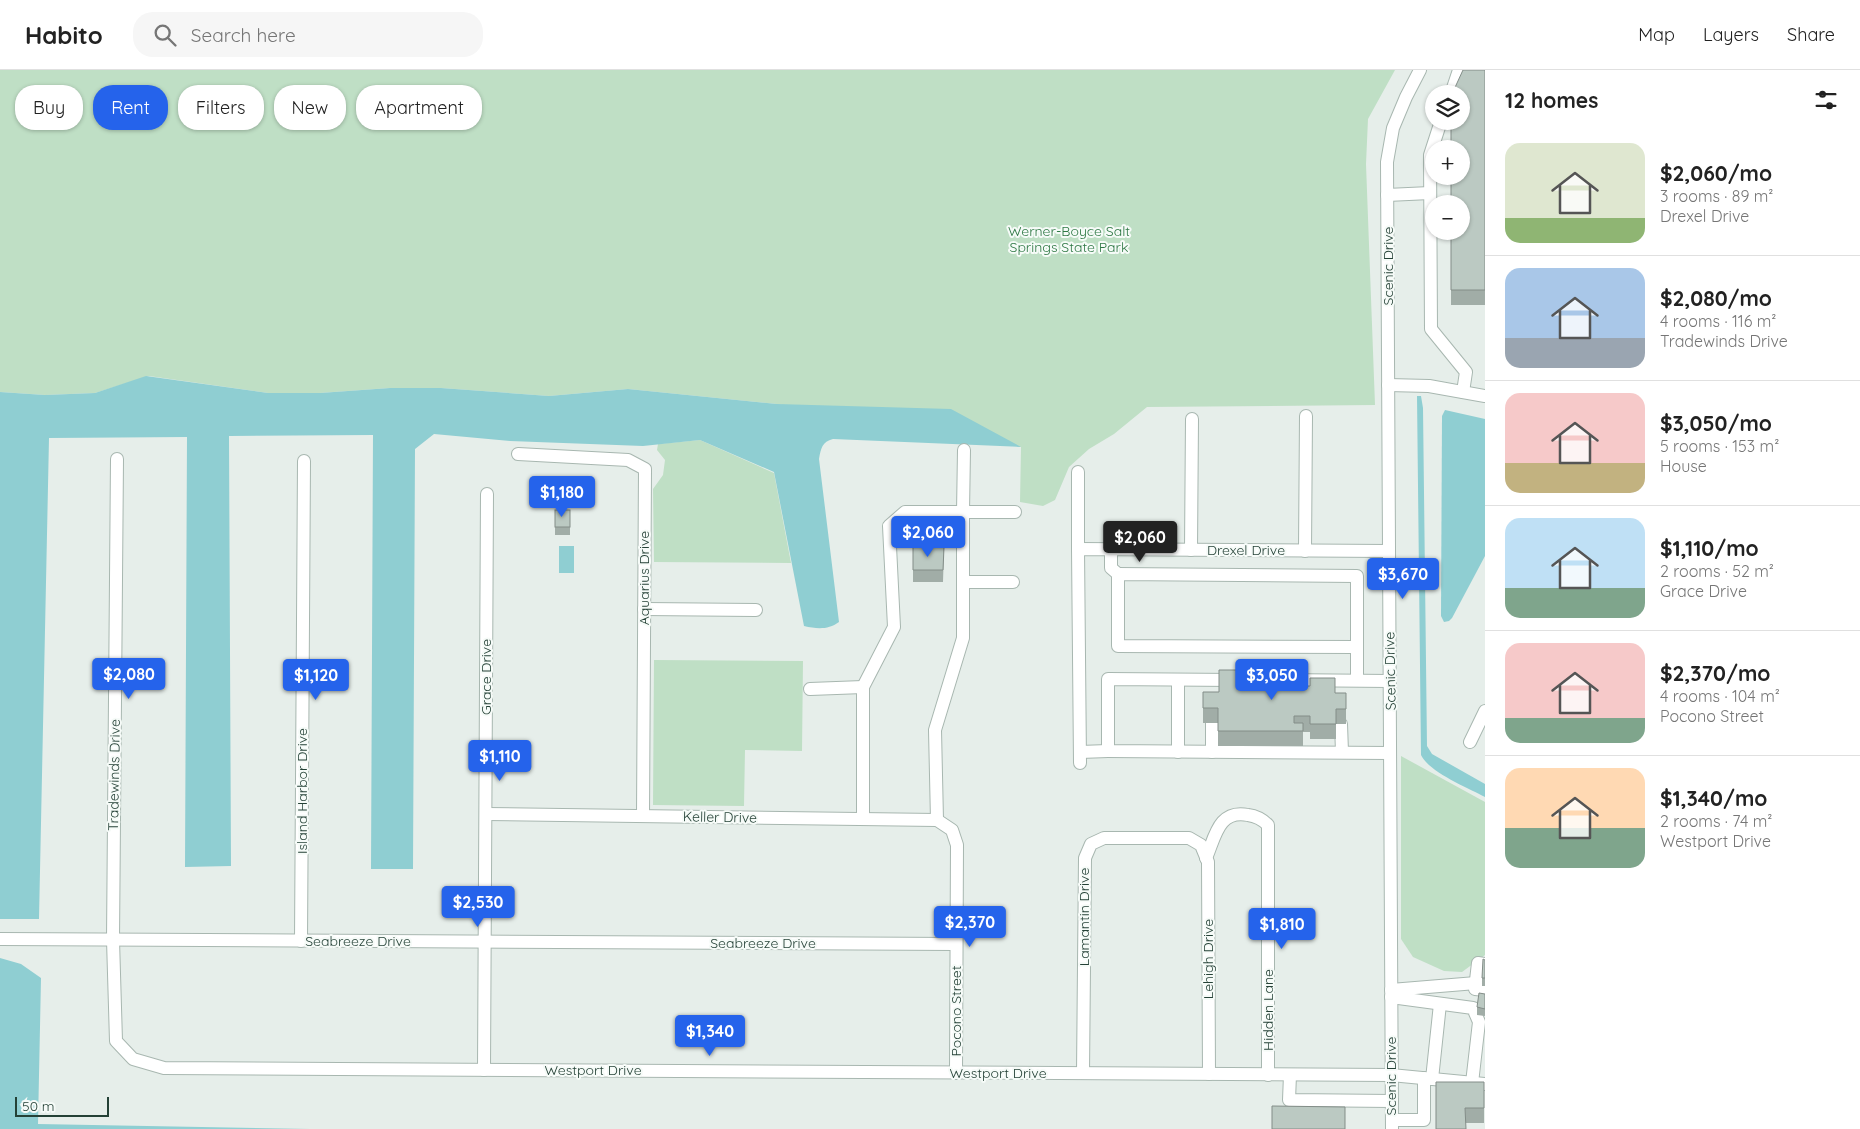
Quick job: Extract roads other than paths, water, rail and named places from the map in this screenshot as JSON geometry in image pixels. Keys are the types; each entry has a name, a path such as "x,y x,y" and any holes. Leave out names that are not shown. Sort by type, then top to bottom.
{"street":[{"name":"Scenic Drive","path":"1392,1124 1387,162 1393,128 1420,70"},
{"path":"1454,85 1459,70"},
{"path":"1438,130 1430,155 1431,329 1466,372 1463,392"},
{"path":"1388,195 1430,193"},
{"path":"1388,385 1429,386 1485,396"},
{"path":"1305,550 1306,416"},
{"path":"1191,550 1192,419"},
{"path":"937,820 935,730 963,638 964,450"},
{"name":"Aquarius Drive","path":"518,454 628,460 645,469 643,816"},
{"name":"Tradewinds Drive","path":"113,940 117,459"},
{"name":"Island Harbor Drive","path":"301,941 304,461"},
{"path":"1078,472 1080,757 1108,751 1390,753"},
{"name":"Grace Drive","path":"484,1070 487,494"},
{"path":"863,819 863,687 894,627 889,526 905,512 1015,512"},
{"name":"Drexel Drive","path":"1078,549 1388,551"},
{"path":"1111,549 1112,568 1118,574 1357,576 1357,680"},
{"path":"1118,574 1118,646 1357,647"},
{"path":"963,582 1013,582"},
{"path":"644,609 756,610"},
{"path":"1108,751 1108,679 1178,680 1212,684 1256,680 1340,685 1357,680 1390,681"},
{"path":"1178,680 1178,752"},
{"path":"810,689 863,687"},
{"path":"1470,742 1485,711"},
{"path":"1212,723 1212,752"},
{"path":"1341,724 1342,752"},
{"name":"Keller Drive","path":"486,814 937,820"},
{"name":"Hidden Lane","path":"1206,858 1215,833 1224,819 1234,815 1245,814 1262,818 1268,825 1268,1075"},
{"name":"Pocono Street","path":"937,820 952,830 957,844 956,1073"},
{"name":"Lamantin Drive","path":"1083,1073 1084,858 1091,844 1104,838 1189,838 1201,844"},
{"name":"Lehigh Drive","path":"1201,844 1208,871 1209,1074"},
{"name":"Seabreeze Drive","path":"0,939 956,944"},
{"name":"Westport Drive","path":"113,940 116,1041 133,1059 164,1068 1392,1075 1478,1083"},
{"path":"1391,994 1481,986 1478,963 1485,964"},
{"path":"1391,994 1440,1004 1473,1008 1479,1022 1478,1083"},
{"path":"1392,1124 1424,1120 1428,1079 1440,1004"},
{"path":"1290,1075 1289,1100 1392,1101"}],"water":[{"path":"146,376 268,393 320,393 390,388 441,388 549,396 628,389 777,404 951,409 1021,447 833,439 824,444 819,459 839,622 827,628 818,628 804,626 774,472 700,440 643,446 510,441 434,434 415,449 413,869 371,869 373,435 229,436 231,866 185,867 187,437 49,438 39,919 0,919 0,392 45,395 95,393"},
{"path":"1417,396 1421,396 1423,408 1427,746 1432,754 1485,784 1485,797 1440,773 1425,761 1421,755"},
{"path":"1445,410 1485,419 1485,556 1452,618 1444,622 1441,616 1442,416"},
{"path":"917,534 940,534 940,549 917,549"},
{"path":"559,546 574,546 574,573 559,573"},
{"path":"0,958 21,964 41,978 38,1124 310,1129 0,1129"}],"park label":[{"name":"Werner-Boyce Salt Springs State Park","path":"1069,240"}]}
